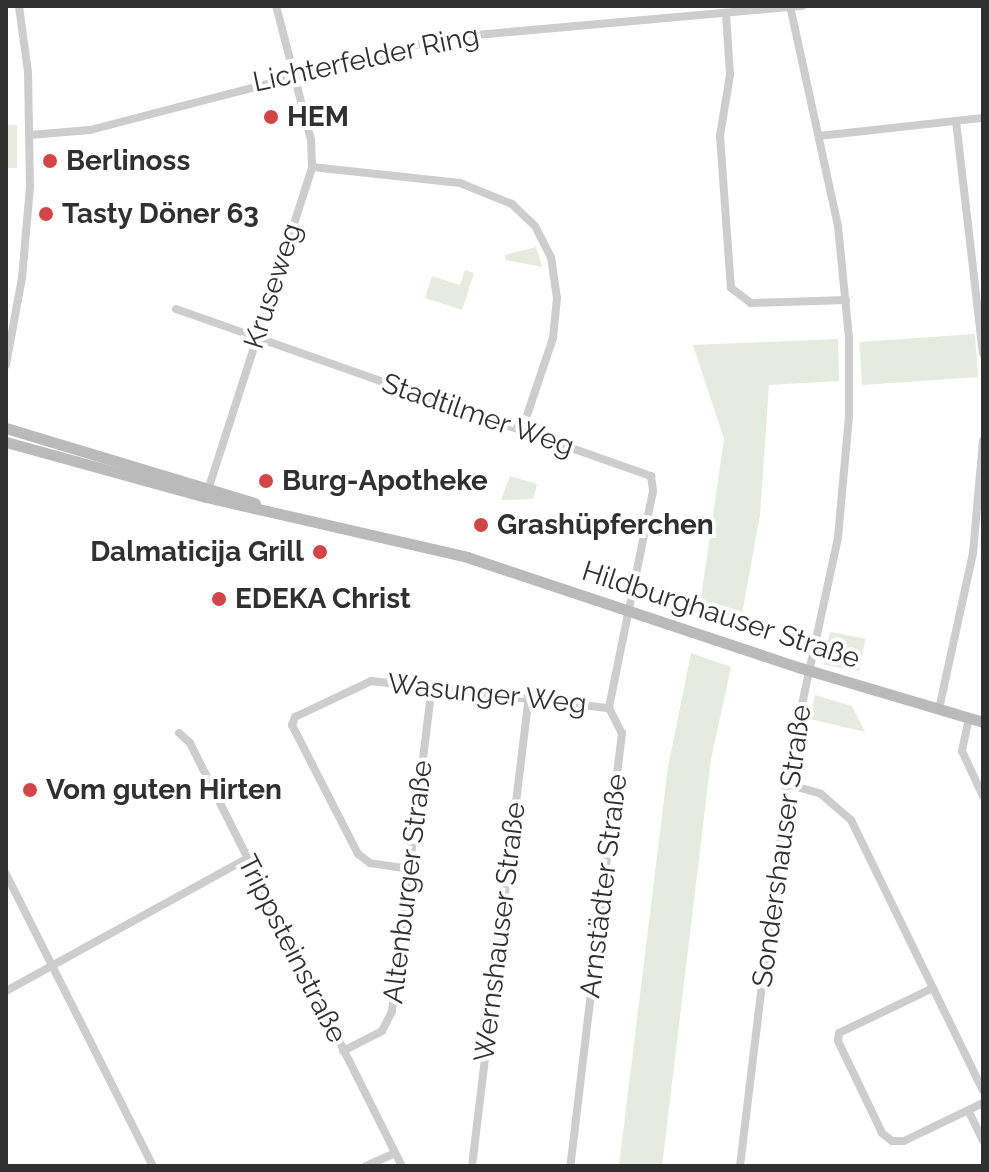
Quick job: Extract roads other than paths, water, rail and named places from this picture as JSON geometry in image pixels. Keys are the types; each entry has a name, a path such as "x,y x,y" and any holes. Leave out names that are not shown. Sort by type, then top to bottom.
{"main road":[{"name":"Hildburghauser Straße","path":"6,428 208,492"},
{"name":"Hildburghauser Straße","path":"6,442 208,492 247,497 259,506 467,557 810,671 983,722"}],"street":[{"path":"6,365 23,267 30,135 19,6"},
{"name":"Kruseweg","path":"208,492 312,167 311,140 276,6"},
{"name":"Lichterfelder Ring","path":"30,135 90,130 292,73 479,32 803,6"},
{"name":"Sondershauser Straße","path":"740,1166 787,784 844,489 849,416 846,300 819,136 790,7"},
{"path":"726,14 730,75 720,136 731,288 751,303 846,300"},
{"path":"819,136 983,118"},
{"path":"956,121 983,353"},
{"path":"312,167 460,183 512,204 535,226 551,257 557,298 553,338 522,430"},
{"name":"Stadtilmer Weg","path":"176,309 651,476 653,491 628,610"},
{"path":"939,709 973,553 983,440"},
{"name":"Arnstädter Straße","path":"570,1166 622,733 609,708 628,610"},
{"name":"Wasunger Weg","path":"410,869 370,863 358,854 291,723 361,683 432,687 609,708"},
{"name":"Altenburger Straße","path":"343,1051 376,1034 390,1019 432,687"},
{"name":"Wernshauser Straße","path":"472,1166 529,698"},
{"path":"969,718 962,751 983,796"},
{"name":"Trippsteinstraße","path":"179,733 190,743 402,1166"},
{"path":"787,784 821,794 851,820 983,1091"},
{"path":"6,991 246,859"},
{"path":"6,874 153,1166"},
{"path":"933,988 839,1033 838,1041 882,1133 892,1141 904,1141 983,1103"},
{"path":"968,1110 983,1141"},
{"path":"366,1166 395,1153"}],"place":[{"name":"HEM","path":"271,117"},
{"name":"Berlinoss","path":"50,161"},
{"name":"Tasty Döner 63","path":"46,214"},
{"name":"Burg-Apotheke","path":"266,481"},
{"name":"Grashüpferchen","path":"481,525"},
{"name":"Dalmaticija Grill","path":"320,552"},
{"name":"EDEKA Christ","path":"219,599"},
{"name":"Vom guten Hirten","path":"30,790"}]}
